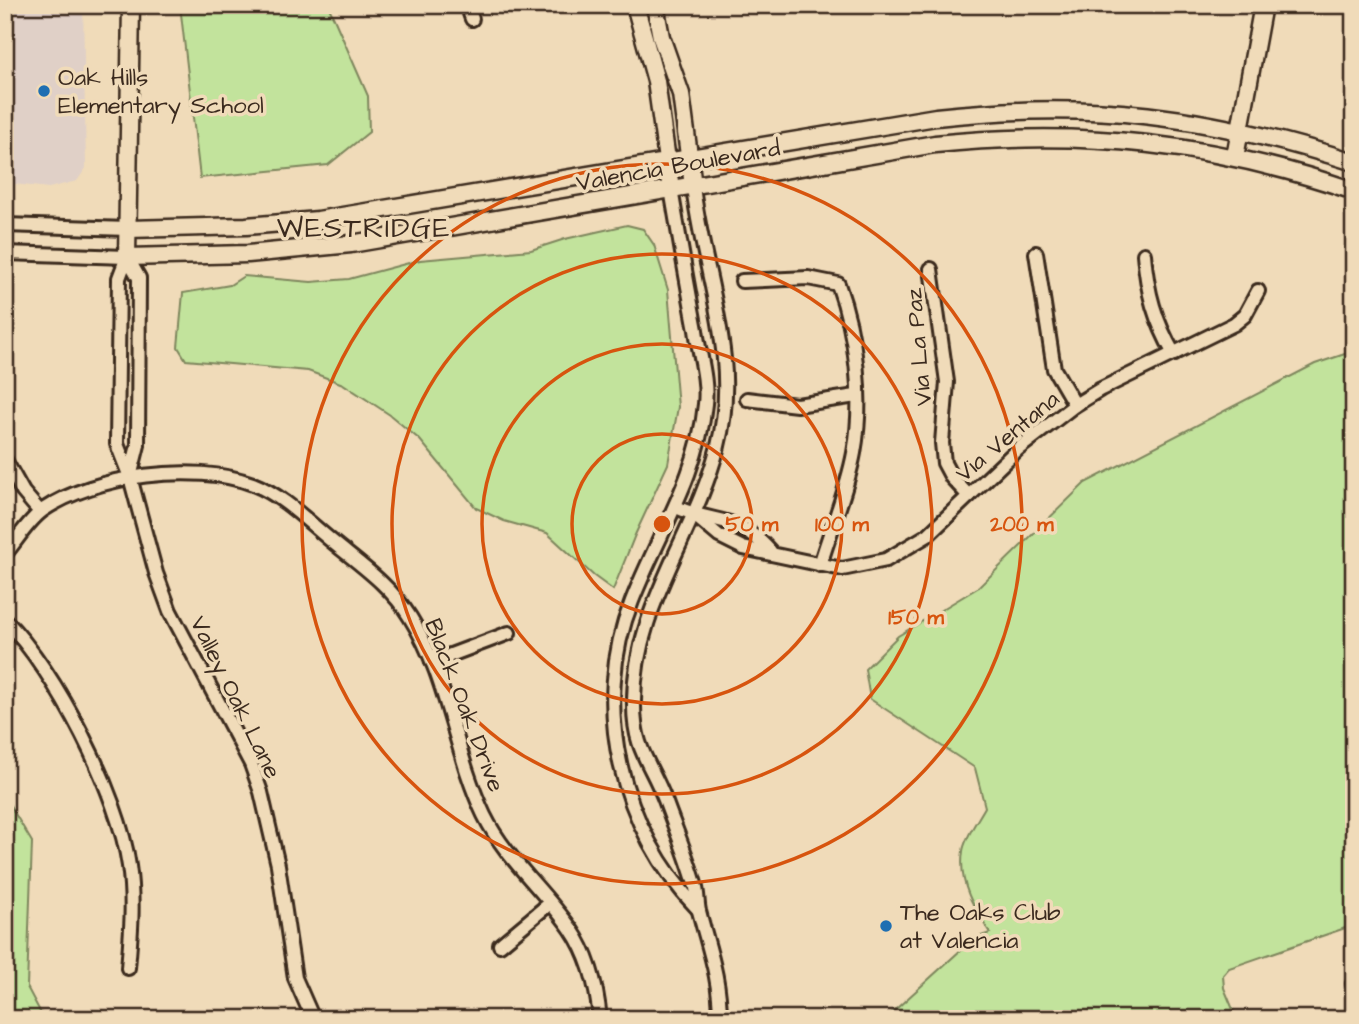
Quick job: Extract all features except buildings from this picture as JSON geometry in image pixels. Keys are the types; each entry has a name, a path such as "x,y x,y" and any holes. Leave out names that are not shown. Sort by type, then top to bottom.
{"street":[{"path":"127,257 131,5"},
{"path":"467,5 472,19"},
{"path":"635,5 656,81 706,401 694,460 624,622 615,676 617,754 627,794 662,866 698,909"},
{"path":"655,5 661,37 681,94 697,218 722,324 726,399 718,446 693,514 657,591 640,639 634,707 640,751 664,796 696,887 698,909 717,970 720,1019"},
{"path":"1235,157 1263,5"},
{"name":"Valencia Boulevard","path":"5,225 128,229 204,228 374,213 936,117 1030,110 1124,112 1242,129 1354,162"},
{"name":"Valencia Boulevard","path":"5,253 127,257 204,256 248,254 398,237 935,144 981,140 1059,137 1169,145 1235,157 1354,191"},
{"path":"1036,253 1054,369 1075,405"},
{"path":"1144,254 1151,306 1157,325 1174,354"},
{"name":"Valley Oak Lane","path":"127,257 120,278 115,417 117,444 130,477 156,573 170,611 251,764 261,792 278,865 295,978 313,1019"},
{"name":"Valley Oak Lane","path":"127,257 139,278 138,445 130,477"},
{"name":"Via La Paz","path":"931,269 947,382 942,443 944,463 952,478 969,496"},
{"path":"742,281 808,278 838,284 846,307 856,396 854,453 820,565"},
{"name":"Via Ventana","path":"693,514 719,536 743,548 770,551 842,569 886,560 928,535 1041,429 1075,405 1234,324 1245,315 1258,292"},
{"path":"747,399 797,405 856,396"},
{"path":"5,460 23,492 40,512 5,554"},
{"name":"Black Oak Drive","path":"40,512 85,489 130,477 185,474 225,477 253,484 274,495 379,580 398,599 432,662 485,817 583,949 592,975 600,1019"},
{"path":"676,506 693,514"},
{"name":"Via Ventana","path":"693,514 725,519 752,531 770,551"},
{"path":"5,620 39,659 118,815 129,865 132,897 128,968"},
{"path":"432,662 509,633"},
{"path":"500,945 548,904"}],"shaded area":[{"name":"Oak Hills Elementary School","path":"5,5 83,5 86,168 77,181 49,188 5,183"}],"green space":[{"path":"180,5 328,5 368,96 369,132 328,165 200,178"},
{"path":"627,225 643,229 654,245 668,290 678,407 668,464 613,590 547,533 504,521 476,508 420,440 390,415 343,384 308,371 186,360 178,347 183,293 230,285 244,276 311,282 349,279 420,260 531,250"},
{"name":"The Oaks Club at Valencia","path":"1354,351 1354,925 1229,968 1223,975 1224,988 1237,1019 885,1019 973,939 990,933 969,895 962,863 966,840 985,807 975,768 870,699 865,669 898,636 979,587 1085,483 1315,364"},
{"path":"5,797 32,842 27,987 44,1019 5,1019"}],"place":[{"name":"Oak Hills Elementary School","path":"44,91"},
{"name":"The Oaks Club at Valencia","path":"886,926"}],"district":[{"name":"WESTRIDGE","path":"364,227"}]}
